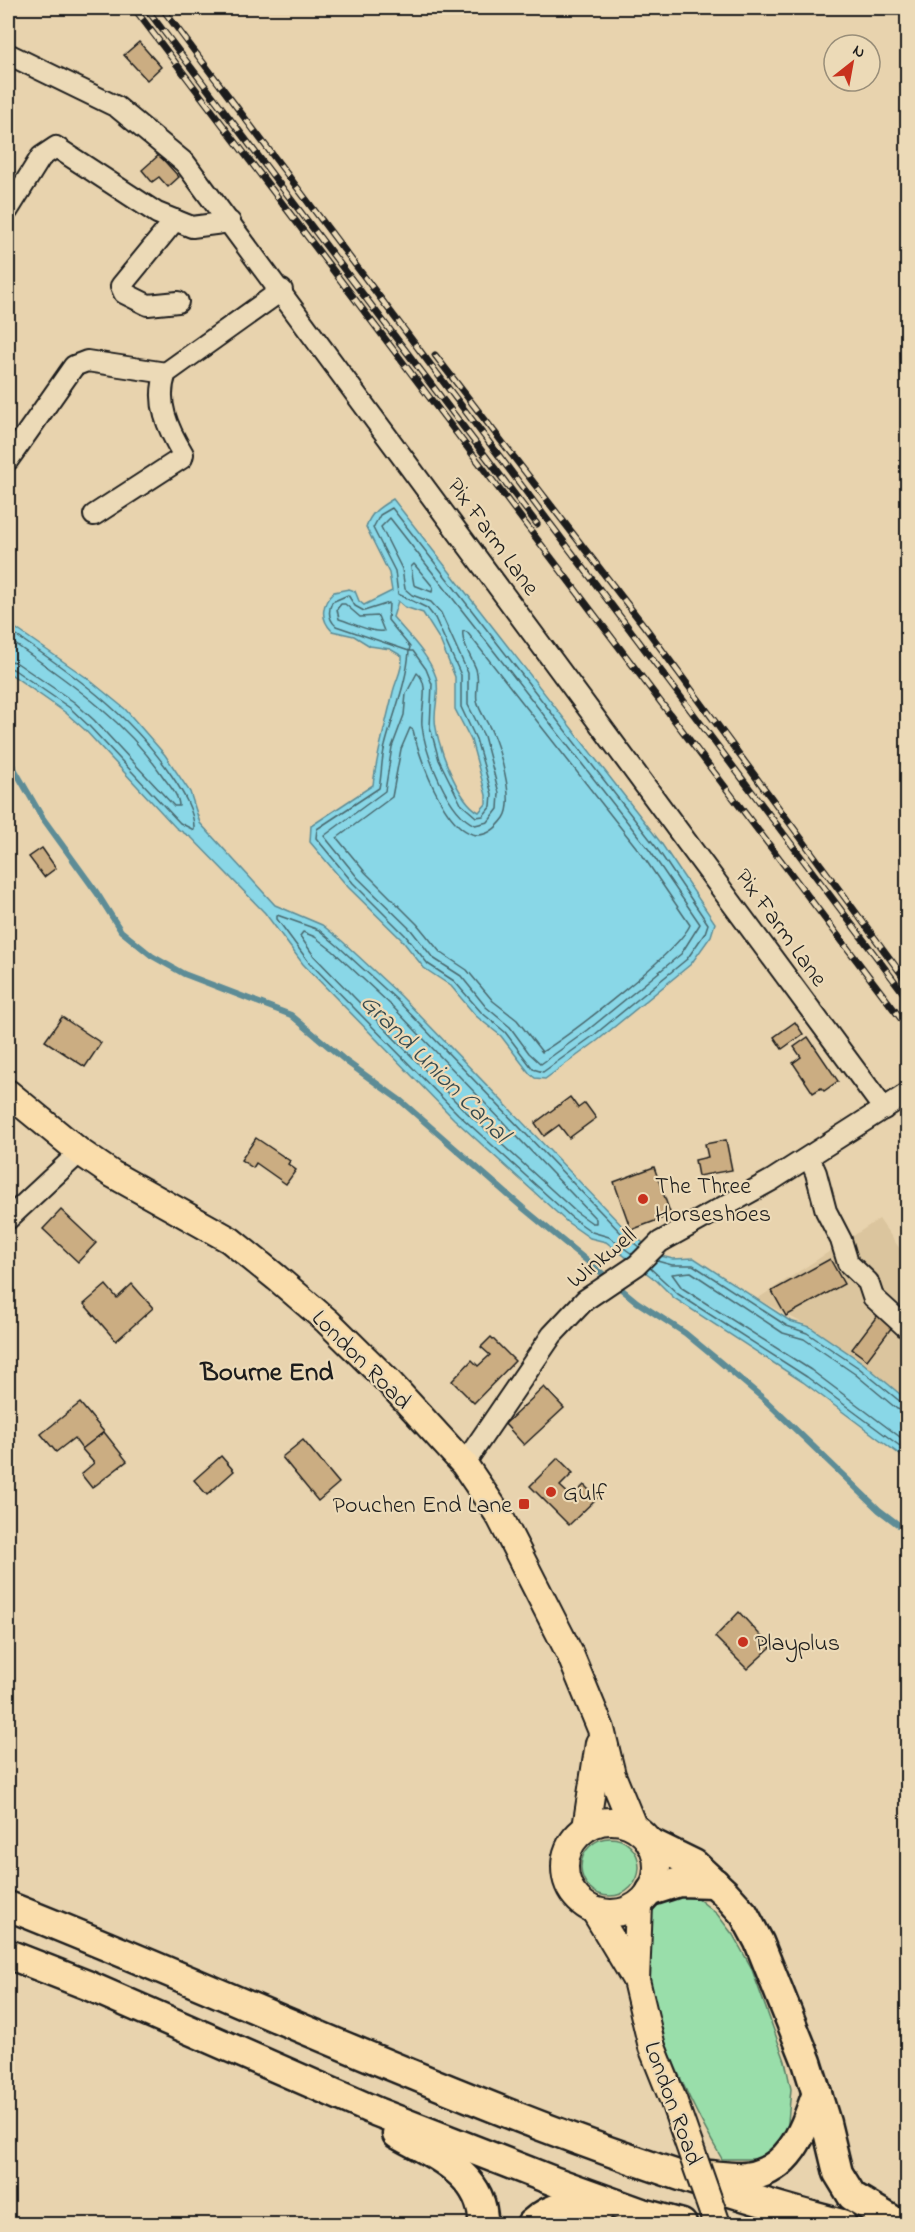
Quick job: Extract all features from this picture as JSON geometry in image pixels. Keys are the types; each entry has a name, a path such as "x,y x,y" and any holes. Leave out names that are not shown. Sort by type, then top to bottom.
{"highway":[{"path":"642,1835 681,1856 716,1883 744,1914 759,1942 817,2093 838,2173 852,2196 899,2224"},
{"path":"645,1898 679,1882 716,1883"},
{"path":"8,1906 463,2094 669,2173 842,2224"},
{"path":"8,1954 87,1985 377,2112 642,2213 682,2224"},
{"path":"284,2072 442,2159 459,2171 475,2190 481,2204 483,2224"},
{"path":"669,2173 745,2177 774,2167 789,2155 800,2138 817,2093"},
{"path":"531,2224 555,2207 574,2205 642,2213"}],"main road":[{"name":"London Road","path":"8,1093 80,1152 112,1174 230,1240 277,1278 327,1321 388,1381 464,1464 500,1516 557,1626 600,1729 612,1775 642,1835"},
{"path":"586,1828 600,1729"},
{"path":"609,1821 642,1835 658,1867 645,1898 625,1911 610,1914 594,1910 582,1903 572,1892 566,1879 565,1865 568,1851 575,1838 586,1828 609,1821"},
{"name":"London Road","path":"636,1980 645,1898"},
{"name":"London Road","path":"594,1910 636,1980 652,2047 717,2224"}],"street":[{"name":"Pix Farm Lane","path":"8,54 117,107 185,163 282,290 884,1109"},
{"path":"8,210 41,157 56,147 157,213 192,227 230,222"},
{"path":"175,220 121,286 124,293 147,305 178,302"},
{"path":"94,515 182,458 183,454 170,432 163,408 162,384 166,373 282,290"},
{"path":"8,460 74,366 87,361 166,373"},
{"path":"884,1109 908,1093"},
{"name":"Winkwell","path":"464,1464 552,1335 585,1300 630,1270 660,1242 809,1157 884,1109"},
{"path":"8,1219 80,1152"},
{"path":"809,1157 816,1173 826,1211 842,1240 848,1263 868,1282 873,1297 908,1329"}],"shaded area":[{"path":"879,1219 907,1259 907,1401 810,1327 757,1299"}],"green space":[{"path":"604,1838 616,1838 631,1846 639,1861 639,1873 631,1888 616,1896 604,1896 589,1888 581,1873 581,1861 589,1846"},
{"path":"672,1894 697,1898 717,1914 733,1935 751,1967 785,2061 791,2089 787,2133 760,2159 722,2159 694,2107 664,2039 645,1970 643,1940 648,1915 658,1903"},
{"path":"562,2219 601,2219 618,2224 555,2224"}],"water":[{"path":"393,499 661,843 715,923 711,936 691,964 597,1041 545,1079 535,1078 530,1074 501,1036 476,1016 451,986 424,968 401,939 348,887 310,842 311,826 373,785 402,656 390,649 370,646 354,636 332,631 325,622 324,606 334,592 349,589 355,591 359,601 364,605 392,591 389,573 366,527 373,514","holes":["398,601 405,607 423,613 440,640 455,677 455,709 471,740 486,795 486,804 479,812 463,796 443,755 435,718 438,687 436,677 428,660 393,617"]},
{"name":"Grand Union Canal","path":"8,623 87,678 125,709 165,755 190,792 200,823 275,905 322,925 342,941 401,996 626,1230 661,1256 673,1259 694,1258 790,1321 810,1327 863,1363 907,1400 907,1460 803,1382 674,1298 657,1281 606,1242 590,1238 567,1222 454,1119 303,964 265,913 192,838 176,828 85,730 66,713 8,672"}],"building":[{"path":"139,42 161,67 147,80 124,55"},
{"path":"159,155 179,177 168,187 159,177 152,182 142,170"},
{"path":"42,848 56,868 44,877 29,857"},
{"path":"62,1017 101,1043 85,1067 45,1041"},
{"path":"795,1022 803,1034 782,1049 774,1037"},
{"path":"8,1035 14,1039 8,1048"},
{"path":"808,1037 838,1081 824,1091 821,1088 813,1093 793,1063 801,1057 794,1047"},
{"path":"570,1097 578,1108 585,1103 596,1118 569,1138 559,1125 544,1136 535,1123"},
{"path":"256,1138 290,1161 288,1164 296,1170 286,1184 256,1163 253,1168 241,1160"},
{"path":"726,1140 732,1170 698,1176 695,1160 708,1157 705,1144"},
{"name":"The Three Horseshoes","path":"654,1167 671,1215 631,1230 614,1182"},
{"path":"61,1210 96,1243 78,1262 43,1229"},
{"path":"830,1259 844,1284 786,1316 772,1291"},
{"path":"132,1284 153,1308 116,1341 84,1304 106,1285 117,1298"},
{"path":"880,1312 895,1323 867,1360 852,1349"},
{"path":"491,1337 515,1361 474,1403 452,1381 472,1360 478,1366 490,1355 481,1347"},
{"path":"544,1387 564,1408 524,1445 505,1424"},
{"path":"80,1403 104,1432 82,1449 74,1438 56,1452 41,1434"},
{"path":"104,1432 127,1461 92,1488 81,1474 94,1463 82,1449"},
{"path":"303,1440 339,1483 318,1501 282,1457"},
{"path":"221,1456 234,1471 207,1495 194,1480"},
{"name":"Gulf","path":"558,1458 573,1473 560,1486 572,1497 584,1485 597,1498 569,1525 530,1486"},
{"name":"Playplus","path":"739,1612 771,1647 747,1669 715,1637"}],"waterway":[{"path":"8,758 42,817 97,893 121,931 152,956 184,974 291,1015 347,1062 401,1101 523,1208 637,1302 685,1333 719,1361 765,1400 879,1510 908,1532"}],"railway":[{"path":"134,8 908,1028"},
{"path":"146,8 537,524"},
{"path":"162,8 908,999"},
{"path":"435,355 648,631 908,983"}],"place":[{"name":"The Three Horseshoes","path":"643,1199"},
{"name":"Gulf","path":"551,1492"},
{"name":"Pouchen End Lane","path":"524,1504"},
{"name":"Playplus","path":"743,1642"}],"district":[{"name":"Bourne End","path":"267,1371"}]}
